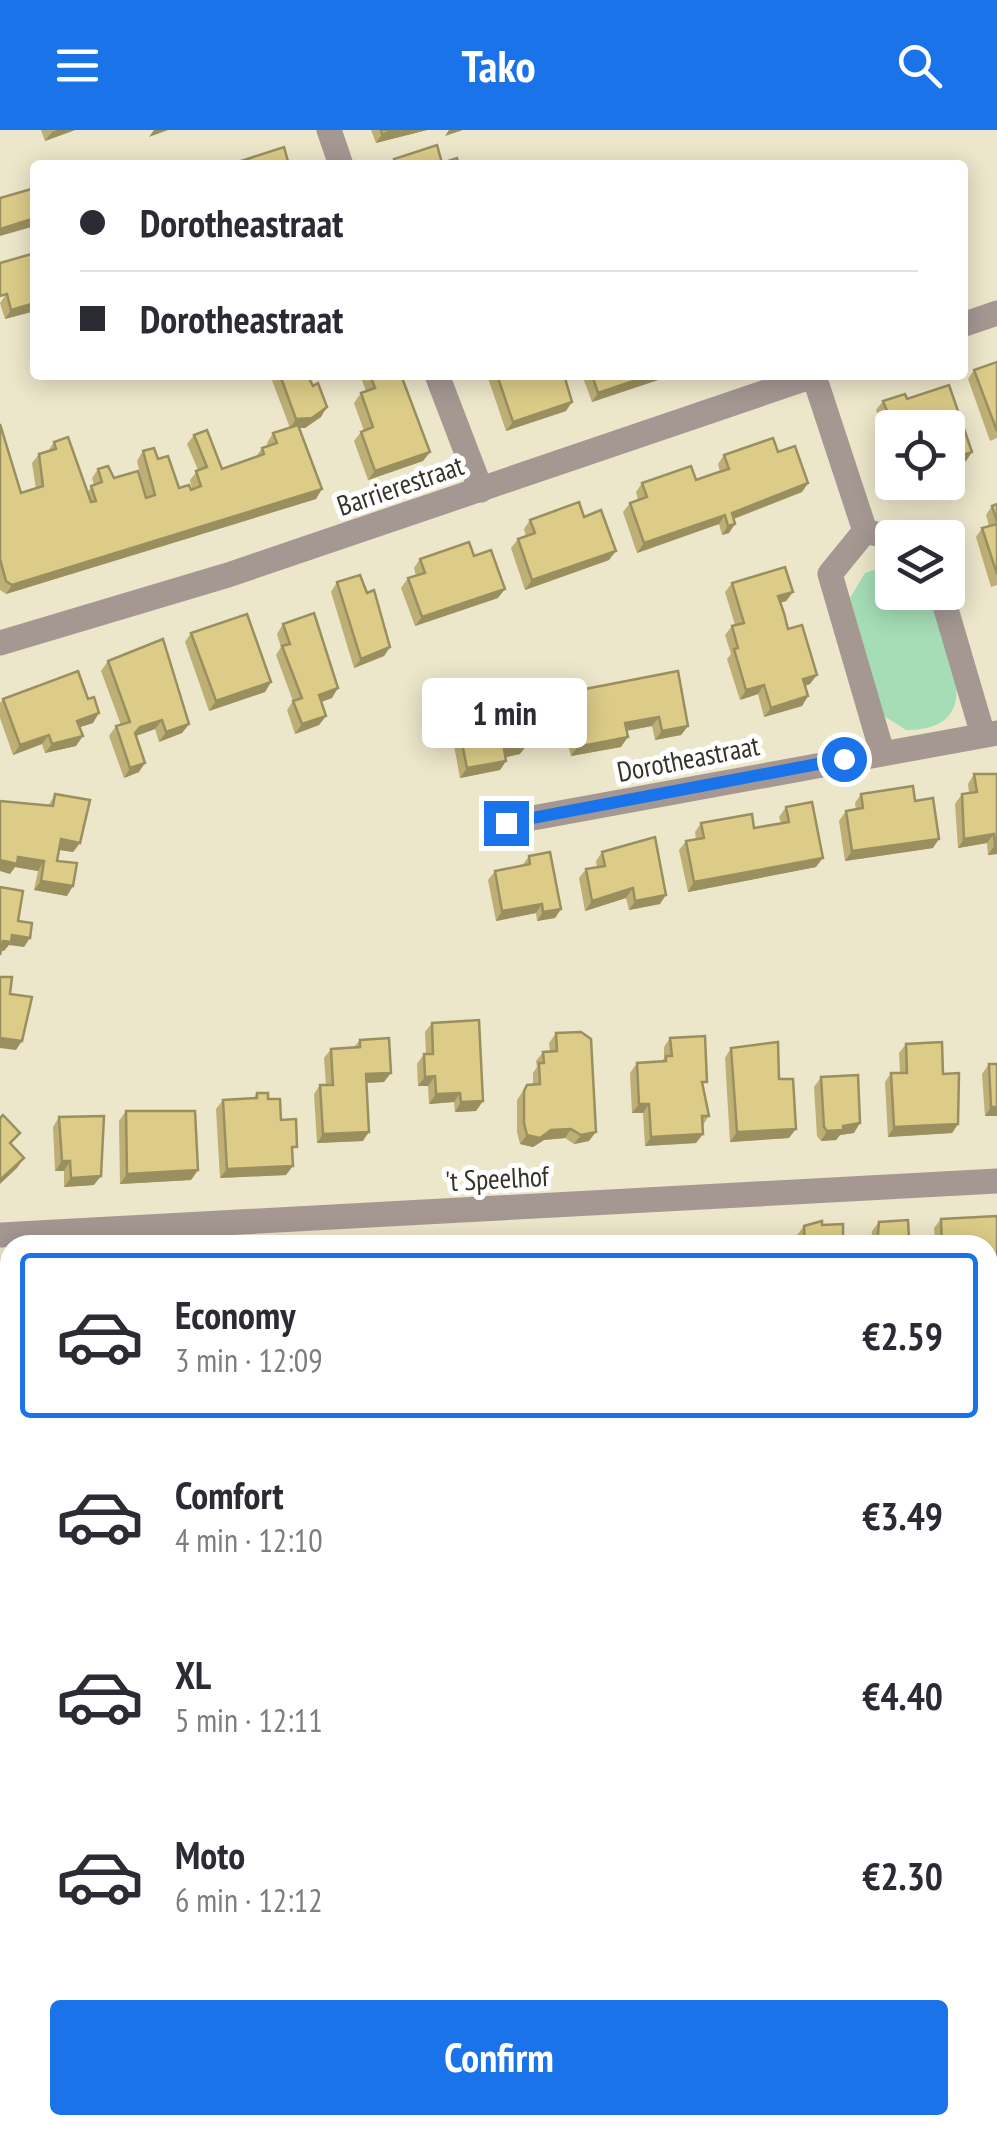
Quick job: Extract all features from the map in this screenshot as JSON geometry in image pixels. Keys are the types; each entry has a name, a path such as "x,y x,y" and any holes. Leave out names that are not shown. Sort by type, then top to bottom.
{"street":[{"path":"328,130 339,160"},
{"path":"968,323 997,313"},
{"path":"439,380 481,490"},
{"name":"Barrierestraat","path":"0,643 228,575 803,380"},
{"path":"816,380 865,531"},
{"path":"865,531 875,534"},
{"path":"865,531 830,574 882,752"},
{"name":"Dorotheastraat","path":"506,823 990,734 946,610"},
{"name":"'t Speelhof","path":"0,1235 997,1181"}],"green space":[{"path":"875,570 875,610 935,610 952,659 956,700 949,716 933,726 906,730 884,716 850,598 865,573"}],"building":[{"path":"437,145 441,160 394,160"},
{"path":"284,147 288,160 244,160"},
{"path":"30,189 30,220 0,229 0,198"},
{"path":"30,254 30,304 11,310 7,294 0,296 0,263"},
{"path":"997,362 997,431 974,370"},
{"path":"282,380 310,380 313,386 318,383 327,407 312,418 296,419"},
{"path":"372,380 403,380 430,452 375,471 361,432 373,427 361,393 375,388"},
{"path":"499,380 565,380 572,402 513,422"},
{"path":"594,380 636,380 598,393"},
{"path":"949,385 958,410 887,410 883,401 905,394 907,399"},
{"path":"0,424 21,493 43,486 39,454 56,449 54,442 68,437 91,502 96,501 91,486 102,482 98,469 108,466 114,478 138,471 146,498 155,495 143,451 154,448 158,459 168,456 179,488 189,485 191,490 201,486 196,471 207,467 194,435 207,430 222,469 264,454 262,448 277,443 273,433 298,425 322,489 12,585 6,581 0,559"},
{"path":"965,432 972,452 965,454"},
{"path":"773,438 778,452 795,446 808,483 732,513 735,524 728,526 725,515 644,543 630,503 647,497 642,483 691,466 696,480 729,469 724,455"},
{"path":"579,502 584,517 601,510 616,551 532,580 518,539 535,533 530,520"},
{"path":"997,524 997,574 982,528"},
{"path":"469,542 474,556 491,550 505,589 422,617 408,578 425,573 420,559"},
{"path":"785,567 793,592 778,596 788,629 802,625 817,675 803,679 808,696 771,708 764,685 746,690 732,626 744,623 732,583"},
{"path":"360,575 367,593 374,590 390,647 361,659 337,582"},
{"path":"314,613 338,688 319,695 326,716 302,724 293,701 302,698 282,646 290,644 283,624"},
{"path":"247,614 271,682 216,701 191,633"},
{"path":"163,639 189,724 166,732 162,720 140,727 135,733 145,763 130,768 116,726 130,722 108,661"},
{"path":"78,671 88,699 94,697 99,713 77,721 83,736 52,744 49,735 20,745 3,699"},
{"path":"678,671 688,726 662,731 659,717 625,723 628,737 577,747 573,733 556,736 549,696"},
{"path":"518,701 527,745 504,749 506,761 467,768 455,709"},
{"path":"974,774 997,774 997,845 994,834 964,839 962,794 977,792"},
{"path":"913,786 915,801 933,798 939,839 852,851 846,811 863,808 861,794"},
{"path":"55,794 90,800 80,843 61,839 57,861 77,863 73,886 41,881 44,861 18,857 17,864 0,860 0,801 53,806"},
{"path":"812,802 823,858 694,882 686,841 704,838 701,823 752,814 754,828 789,822 786,807"},
{"path":"655,837 666,895 635,901 633,888 592,901 586,869 605,866 602,852"},
{"path":"550,852 561,909 543,912 542,904 502,911 495,871 530,864 529,856"},
{"path":"0,887 23,891 18,921 32,923 30,938 12,935 11,942 3,941 0,955"},
{"path":"0,977 12,977 10,994 32,997 22,1041 0,1038"},
{"path":"479,1020 483,1101 461,1102 460,1093 436,1094 435,1076 425,1077 424,1054 433,1054 432,1023"},
{"path":"581,1032 591,1039 596,1132 581,1135 571,1129 551,1130 540,1138 527,1135 524,1091 527,1085 540,1084 543,1052 557,1051 556,1033"},
{"path":"705,1036 707,1082 702,1082 709,1116 702,1116 703,1134 651,1137 649,1104 639,1104 637,1063 666,1061 666,1056 672,1056 670,1038"},
{"path":"389,1038 391,1073 366,1074 369,1132 323,1134 320,1085 333,1085 331,1049 360,1047 360,1040"},
{"path":"778,1042 779,1079 793,1079 796,1129 737,1132 731,1048"},
{"path":"942,1042 943,1074 959,1073 958,1124 894,1127 891,1073 907,1073 906,1044"},
{"path":"989,1064 997,1064 997,1107 991,1107"},
{"path":"858,1075 860,1123 827,1131 821,1077"},
{"path":"257,1093 268,1093 268,1099 280,1099 281,1120 296,1119 293,1166 227,1169 223,1100 257,1098"},
{"path":"126,1111 195,1111 198,1170 127,1174"},
{"path":"3,1115 20,1133 10,1143 24,1158 0,1180 0,1118"},
{"path":"104,1116 101,1176 71,1178 70,1161 62,1161 59,1117"},
{"path":"997,1216 997,1235 942,1235 941,1219"},
{"path":"908,1220 909,1235 878,1235 879,1222"},
{"path":"822,1221 822,1225 843,1224 843,1235 804,1235 804,1226"}],"route":[{"path":"506,823 844,759"}]}
